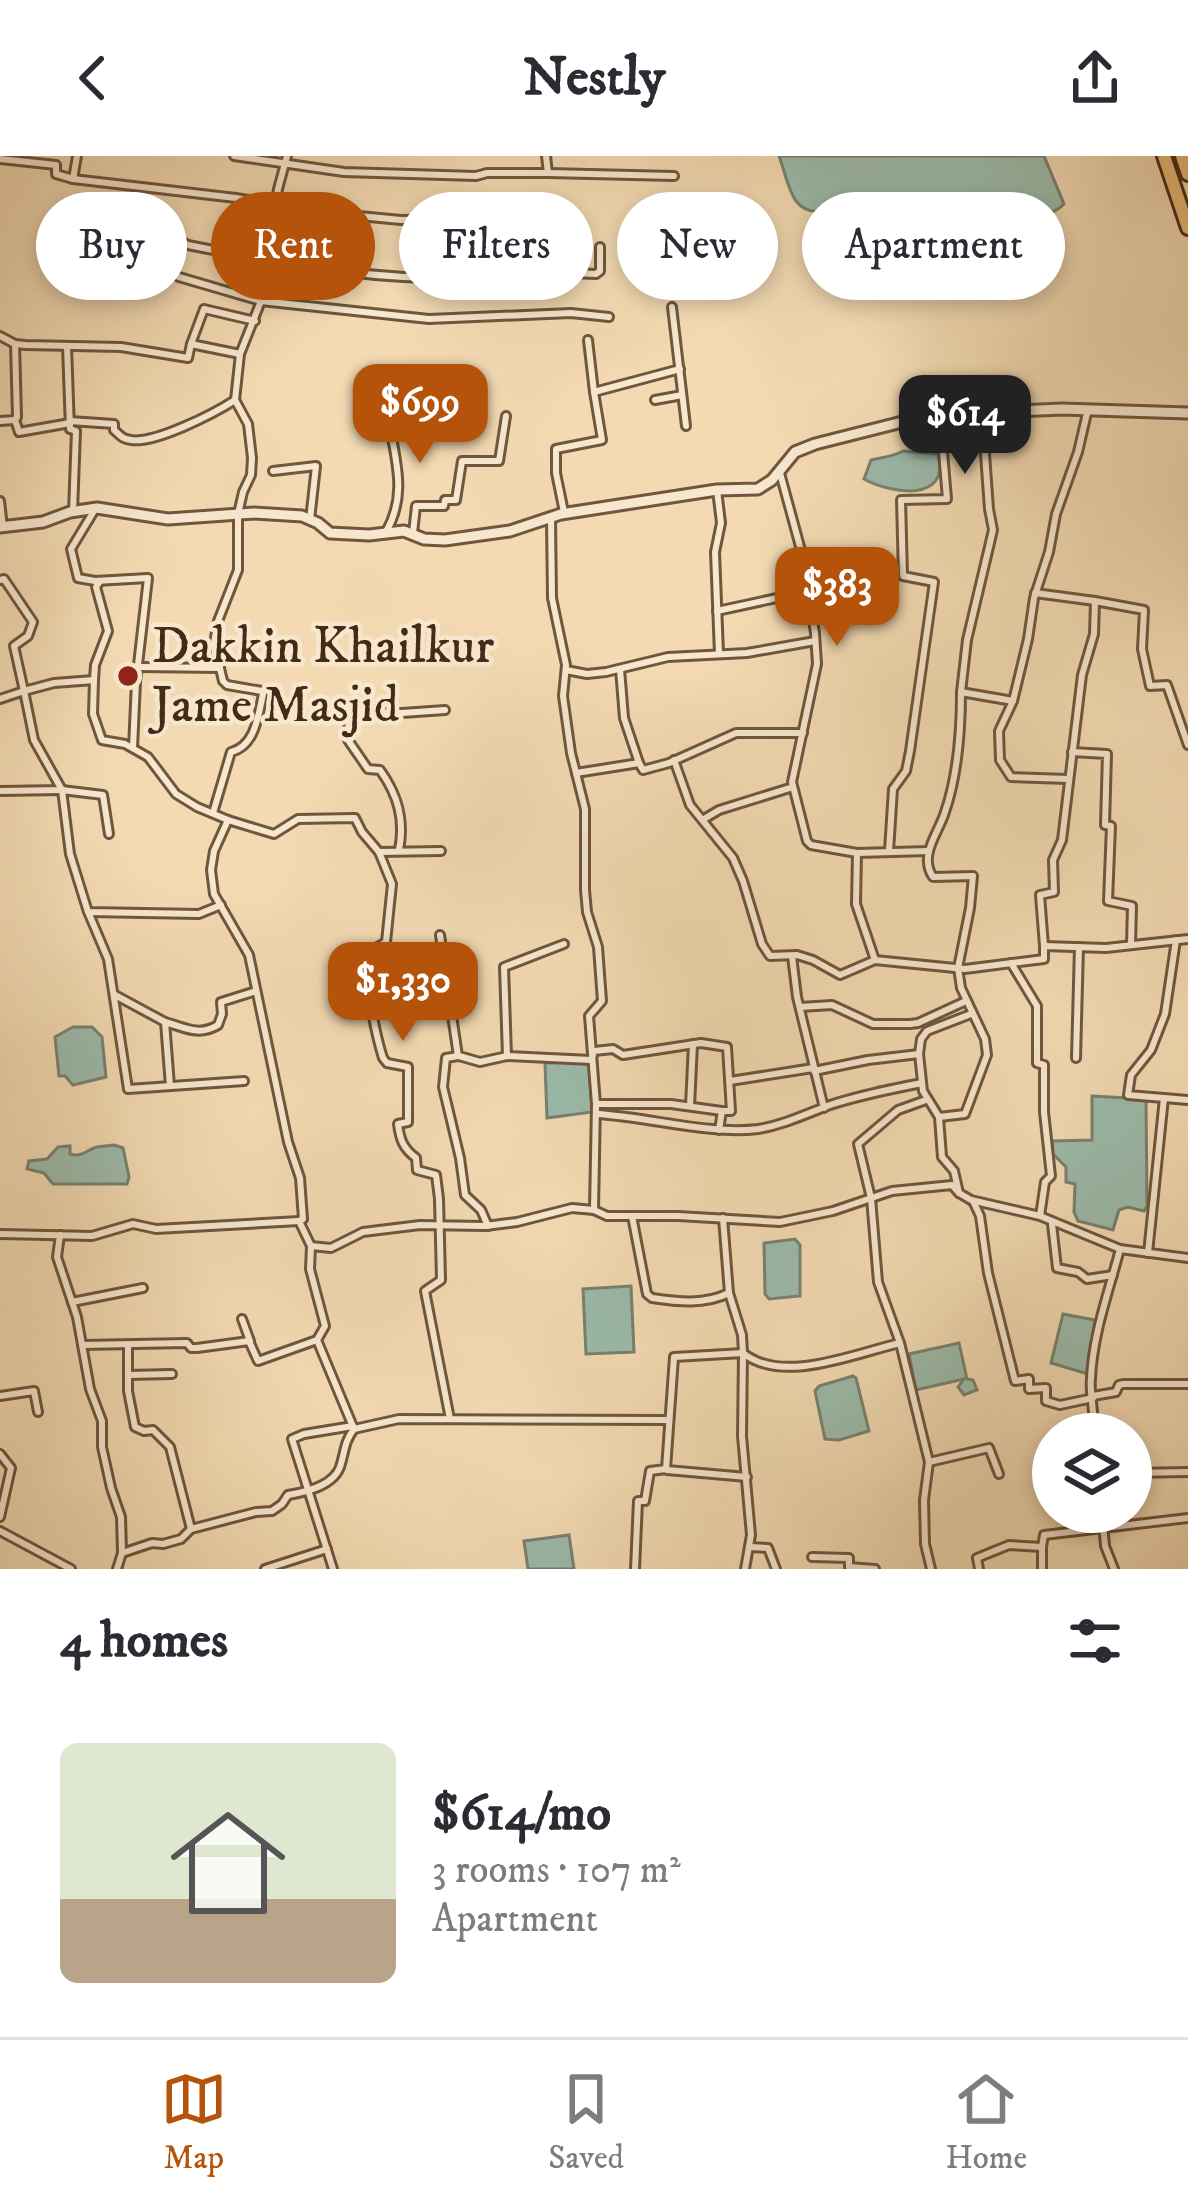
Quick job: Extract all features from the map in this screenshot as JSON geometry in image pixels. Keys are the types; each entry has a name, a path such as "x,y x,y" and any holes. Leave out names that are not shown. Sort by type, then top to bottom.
{"highway":[{"path":"1164,156 1188,228"},
{"path":"1182,156 1188,174"}],"street":[{"path":"73,179 77,156"},
{"path":"234,156 287,160 344,172 415,176 674,176"},
{"path":"546,156 548,173"},
{"path":"0,159 56,165 56,174 73,179 211,195"},
{"path":"278,192 287,160"},
{"path":"211,249 179,240 160,248 150,261 179,278 211,287"},
{"path":"375,275 596,274 600,272 600,247"},
{"path":"257,300 429,320 530,314 608,316"},
{"path":"214,813 231,752 249,742 263,694 226,685 214,643 238,571 238,514 253,458 248,424 235,400 240,354 261,301"},
{"path":"672,307 686,426"},
{"path":"0,336 15,344 121,346 188,358 204,309 255,321"},
{"path":"565,513 556,449 602,440 588,340"},
{"path":"15,344 15,420 20,432 70,422 114,424 122,437 143,440 214,414 235,400"},
{"path":"191,344 240,354"},
{"path":"67,346 70,428 76,431 74,512"},
{"path":"594,392 680,369"},
{"path":"386,532 399,496 398,464 386,415 388,386"},
{"path":"655,400 682,395"},
{"path":"0,501 1,527 97,508 168,519 302,516 330,533 404,532 445,540 509,531 565,513 717,490 758,489 772,480 794,452 890,424 940,416 1088,409 1188,413"},
{"path":"1068,779 1011,777 1000,760 999,731 1013,701 1035,593 1088,409"},
{"path":"939,1117 965,1114 987,1055 958,968 973,876 933,877 928,868 929,851 950,792 961,734 967,640 993,530 982,413"},
{"path":"413,535 416,506 444,506 445,500 456,500 462,461 499,461 506,416"},
{"path":"889,851 893,789 906,771 910,751 934,582 903,577 901,500 947,499 940,416"},
{"path":"0,421 15,420"},
{"path":"273,471 316,466 310,520"},
{"path":"779,469 809,591 817,664 793,787 807,842 857,853 929,851"},
{"path":"717,490 719,654"},
{"path":"97,508 71,548 78,578 148,578 133,749"},
{"path":"551,516 551,598 566,670 563,696 585,808 585,890 598,947 602,1001 589,1016 596,1104 593,1210"},
{"path":"0,580 4,579 33,622 28,636 14,646 34,740 62,790 70,854 108,959 128,1089 244,1082"},
{"path":"102,579 96,587 97,597 108,631 95,665 93,714 102,740 148,758 176,794 229,820 274,834 298,820 355,818 380,852 392,884 386,941 369,958 369,999 383,1058 408,1067 409,1122 398,1124 400,1139 416,1158 417,1170 436,1175 441,1280 425,1291 450,1419"},
{"path":"717,611 809,591"},
{"path":"1035,593 1144,610 1142,649 1150,686 1167,685 1188,745"},
{"path":"674,760 688,800 733,858 762,944 774,958 814,960 840,975 874,960 958,968 1045,959 1040,895 1054,892 1053,860 1062,840 1095,602"},
{"path":"566,670 587,674 668,657 760,651 815,641"},
{"path":"138,667 220,668"},
{"path":"620,668 624,718 643,770 736,733 803,733"},
{"path":"0,700 54,683 94,680"},
{"path":"961,692 1013,701"},
{"path":"399,850 403,821 389,783 380,770 368,769 348,740 349,715 445,710"},
{"path":"1072,752 1107,754 1108,901 1132,906 1131,944"},
{"path":"576,773 639,764"},
{"path":"704,819 793,787"},
{"path":"0,791 103,795 109,834"},
{"path":"0,1234 92,1236 133,1224 156,1229 303,1219 300,1178 288,1142 250,955 214,894 214,850 229,820"},
{"path":"380,852 441,851"},
{"path":"857,853 856,904 874,960"},
{"path":"88,912 199,914 221,905"},
{"path":"440,935 458,1056"},
{"path":"1044,946 1106,948 1188,939"},
{"path":"1176,940 1166,1014 1151,1050 1131,1075 1128,1095 1188,1100"},
{"path":"507,1056 505,965 564,944"},
{"path":"1076,1058 1079,947"},
{"path":"792,956 824,1108"},
{"path":"1012,963 1036,1006 1036,1063 1044,1064 1051,1176 1045,1182 1040,1216"},
{"path":"113,995 183,1030 218,1025 221,1002 257,991"},
{"path":"800,1007 832,1005 874,1024 910,1024 966,1001"},
{"path":"959,1193 954,1172 942,1157 939,1117 926,1100 919,1054 927,1031 971,1013"},
{"path":"165,1022 170,1086"},
{"path":"591,1062 594,1051 614,1049 623,1055 693,1045 728,1047 731,1111 596,1104"},
{"path":"690,1106 693,1045"},
{"path":"730,1081 919,1054"},
{"path":"488,1226 481,1210 465,1195 442,1087 446,1058 480,1062 507,1056 591,1062"},
{"path":"596,1114 719,1130 758,1129 887,1089 922,1083"},
{"path":"1148,1253 1164,1098"},
{"path":"926,1100 905,1106 859,1142 871,1198 878,1282 900,1343 929,1462 925,1544 932,1569"},
{"path":"719,1130 722,1111"},
{"path":"311,1246 331,1248 364,1232 488,1226 572,1208 607,1216 780,1222 892,1191 952,1185 971,1200 1040,1216 1120,1249 1188,1258"},
{"path":"971,1200 980,1216 988,1273 1015,1381 1029,1379 1028,1388 1046,1388 1046,1401 1060,1405 1116,1392 1123,1384 1188,1384"},
{"path":"632,1216 647,1294 652,1298 697,1302 729,1293"},
{"path":"723,1218 729,1293 743,1353 742,1436 751,1535 745,1569"},
{"path":"258,1361 317,1340 325,1326 310,1269 311,1246 299,1221"},
{"path":"1051,1222 1058,1268 1087,1279 1113,1275"},
{"path":"60,1235 58,1257 102,1421 102,1447 121,1517 122,1553 117,1569"},
{"path":"1093,1413 1090,1383 1097,1333 1120,1249"},
{"path":"72,1303 142,1288"},
{"path":"242,1319 258,1361"},
{"path":"317,1340 353,1427"},
{"path":"81,1345 188,1343 197,1348 249,1341 258,1361"},
{"path":"666,1469 674,1357 743,1353 778,1366 807,1365 832,1363 900,1343"},
{"path":"128,1346 128,1390 135,1427 155,1432 170,1447 191,1529"},
{"path":"128,1375 172,1374"},
{"path":"0,1396 34,1391 38,1412"},
{"path":"333,1569 292,1439 399,1419 668,1420"},
{"path":"122,1553 181,1539 191,1529 272,1511 288,1496 330,1480 340,1470 353,1427"},
{"path":"929,1462 989,1448 1000,1474"},
{"path":"0,1454 11,1468 0,1517"},
{"path":"635,1569 638,1501 645,1501 650,1471 746,1477"},
{"path":"1152,1473 1188,1472"},
{"path":"1152,1523 1188,1518"},
{"path":"0,1531 71,1569"},
{"path":"1042,1569 1043,1535 1063,1533"},
{"path":"1104,1533 1114,1569"},
{"path":"749,1547 768,1548 776,1569"},
{"path":"979,1569 977,1558 1000,1549 1042,1547"},
{"path":"265,1569 327,1549"},
{"path":"812,1557 849,1558 849,1567 875,1569"}],"shaded area":[{"path":"779,156 1044,156 1059,192 802,192 802,206 793,196"},
{"path":"903,451 938,454 936,481 903,491 864,479 871,460"},
{"path":"73,1027 92,1027 102,1037 106,1077 73,1085 59,1076 55,1037"},
{"path":"586,1062 592,1112 547,1118 545,1063"},
{"path":"1092,1096 1146,1099 1147,1206 1144,1211 1119,1210 1113,1230 1078,1221 1075,1184 1066,1182 1066,1167 1052,1153 1053,1141 1092,1140"},
{"path":"114,1145 123,1148 127,1184 53,1184 44,1173 27,1169 29,1161 47,1159 58,1147 70,1146 70,1154 77,1155"},
{"path":"795,1239 800,1245 800,1296 769,1299 764,1243"},
{"path":"631,1286 634,1352 586,1354 583,1289"},
{"path":"1063,1314 1095,1320 1088,1374 1051,1363"},
{"path":"959,1343 967,1379 973,1380 977,1390 964,1395 958,1387 964,1379 916,1390 909,1354"},
{"path":"853,1376 869,1431 825,1439 815,1391"},
{"path":"569,1535 574,1569 528,1569 524,1541"}],"place":[{"name":"Dakkin Khailkur Jame Masjid","path":"128,676"}]}
